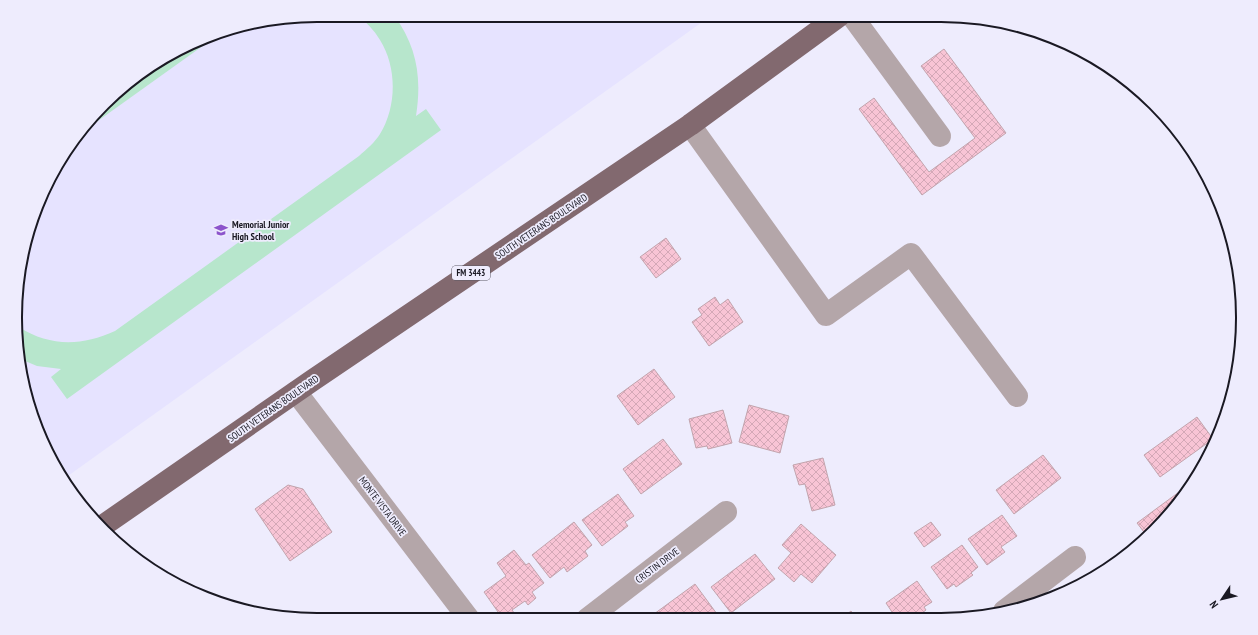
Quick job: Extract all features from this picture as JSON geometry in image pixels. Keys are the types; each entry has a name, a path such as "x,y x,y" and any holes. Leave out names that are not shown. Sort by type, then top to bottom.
{"main road":[{"name":"SOUTH VETERANS BOULEVARD","path":"106,523 296,392 690,125 831,22"}],"street":[{"path":"856,22 940,136"},
{"path":"690,125 826,315 911,254 1017,396"},
{"name":"MONTE VISTA DRIVE","path":"296,392 464,613"},
{"name":"CRISTIN DRIVE","path":"594,613 726,512"},
{"path":"1014,604 1075,557"}],"shaded area":[{"name":"Memorial Junior High School","path":"702,22 68,476 44,431 32,394 28,375 22,318 28,260 32,241 44,204 72,153 95,123 123,95 153,72 204,44 241,32 298,23"}],"green space":[{"path":"366,22 399,22 408,39 416,63 418,75 418,102 416,116 426,109 441,130 67,399 51,377 61,369 37,366 26,361 23,329 42,338 66,342 90,340 115,331 359,156 376,140 380,134 386,123 392,99 393,87 390,62 380,40"},
{"path":"207,43 95,123 123,95 153,72 187,52"}],"building":[{"path":"944,49 1006,133 922,195 859,109 874,98 929,172 975,138 921,66"},
{"path":"666,238 681,259 656,278 640,257"},
{"path":"715,297 720,305 728,299 743,322 709,346 692,322 702,315 698,309"},
{"path":"654,369 675,397 638,425 617,396"},
{"path":"749,405 789,416 780,453 739,442"},
{"path":"723,410 732,443 708,449 707,446 696,448 689,419"},
{"path":"1197,417 1211,437 1209,442 1160,477 1144,455"},
{"path":"663,439 682,464 641,494 623,469"},
{"path":"1043,455 1061,478 1014,514 996,490"},
{"path":"823,458 835,505 812,511 805,484 799,485 793,465"},
{"path":"288,485 303,489 332,532 290,561 255,509"},
{"path":"1178,493 1163,512 1144,531 1137,523"},
{"path":"618,494 634,516 625,522 628,526 602,546 582,520"},
{"path":"1002,515 1017,536 1001,547 1005,552 987,565 968,539"},
{"path":"574,522 592,545 585,551 588,556 567,572 564,567 550,578 532,555"},
{"path":"931,522 941,535 924,547 914,533"},
{"path":"801,524 836,555 812,583 801,574 794,582 778,568 791,553 782,545"},
{"path":"962,545 978,567 971,573 973,575 956,587 954,584 947,589 931,567"},
{"path":"514,550 526,565 529,563 544,583 532,592 536,598 528,605 525,601 512,610 514,613 499,613 484,592 506,576 497,563"},
{"path":"755,554 775,579 731,613 711,587"},
{"path":"917,581 932,602 924,607 926,610 922,613 893,613 886,603"},
{"path":"695,584 716,613 655,613"}],"place":[{"name":"Memorial Junior High School","path":"221,230"}]}
